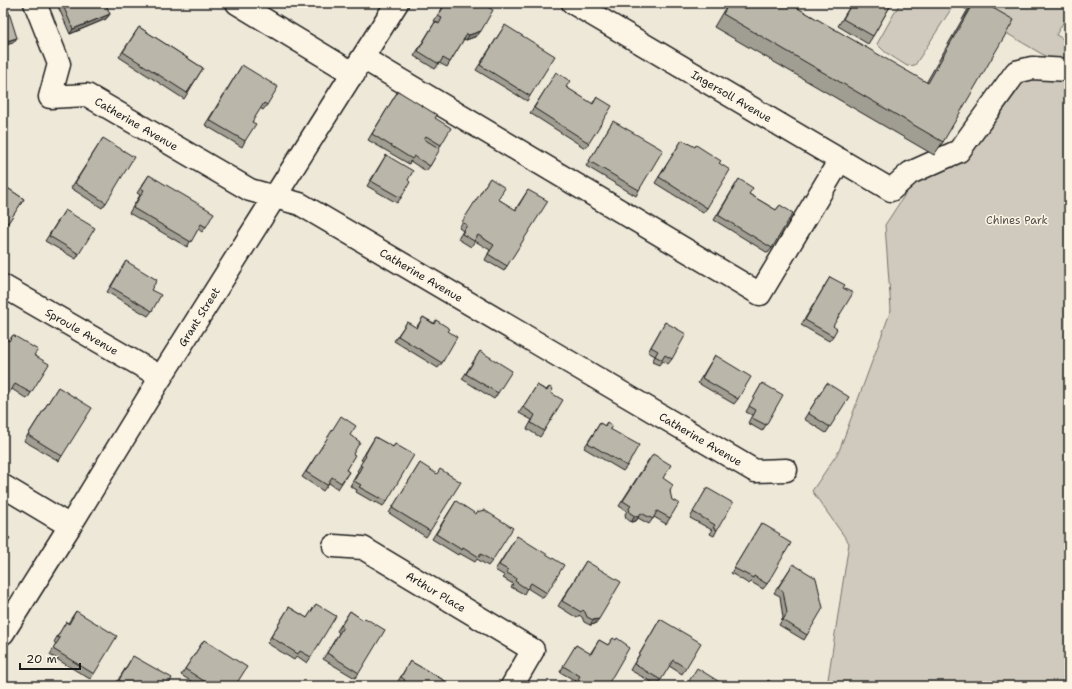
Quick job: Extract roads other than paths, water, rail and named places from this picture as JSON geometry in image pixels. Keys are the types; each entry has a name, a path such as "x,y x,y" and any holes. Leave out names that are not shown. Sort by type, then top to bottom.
{"street":[{"name":"Catherine Avenue","path":"35,3 59,64 50,97 87,95 250,190 300,204 755,471 786,470"},
{"path":"237,3 358,66 760,294 840,160"},
{"name":"Grant Street","path":"3,633 160,377 276,197 398,3"},
{"name":"Ingersoll Avenue","path":"573,3 891,190 910,172 959,151 1016,72 1032,68 1069,70"},
{"name":"Sproule Avenue","path":"3,286 160,377"},
{"path":"3,486 70,526"},
{"name":"Arthur Place","path":"334,546 363,548 533,650 512,686"}],"park label":[{"name":"Chines Park","path":"1017,220"}]}
